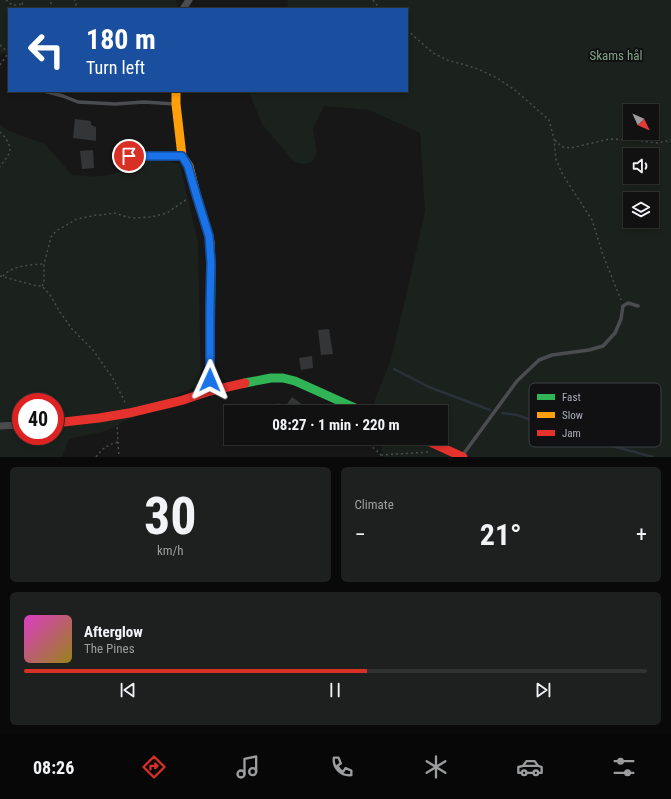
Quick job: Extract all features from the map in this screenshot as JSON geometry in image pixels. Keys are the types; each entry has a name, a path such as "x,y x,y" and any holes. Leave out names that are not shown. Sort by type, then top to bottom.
{"street":[{"path":"176,92 182,156 188,166 209,236 211,263 210,391"},
{"path":"129,156 182,156"},
{"path":"64,422 129,413 183,400 210,391 271,378 283,378 295,381 348,405"},
{"path":"0,426 12,425"},
{"path":"436,445 462,457"}],"lane":[{"path":"48,92 78,102 115,104 144,102 176,104"},
{"path":"462,457 517,381 539,360 552,355 589,350 603,346 615,332 621,319 623,306 628,303 638,306"}],"path":[{"path":"6,0 12,4 20,5 22,3"},
{"path":"22,0 24,8"},
{"path":"373,0 375,4 381,8"},
{"path":"408,31 433,53 447,60 478,69 497,78 515,90 549,120 554,139 556,160 563,175 592,220 603,255 623,306"},
{"path":"0,65 8,53"},
{"path":"0,132 3,134 10,149 8,155 0,166"},
{"path":"554,139 562,147 571,148 609,139 636,140 657,143 671,140"},
{"path":"42,286 44,282 44,264 51,236 56,231 77,219 114,213 135,218 151,217 167,213 196,194"},
{"path":"3,277 7,272 22,266 44,264"},
{"path":"0,276 42,286 50,295 72,329 93,350 112,377 129,413"},
{"path":"117,421 119,457"},
{"path":"96,457 102,449 109,444 118,442"},
{"path":"370,445 382,456 435,452"}],"green space":[{"path":"0,0 175,0 178,5 176,8 8,8 8,53 0,54"},
{"name":"Skams hål","path":"288,0 671,0 671,457 383,457 381,445 448,445 448,405 375,405 374,402 391,359 425,211 420,133 369,110 324,106 313,129 317,153 312,162 303,164 294,162 262,124 248,92 408,92 408,8 287,8"},
{"path":"0,124 9,131 45,144 72,175 110,175 120,171 128,163 146,159 180,164 198,243 201,384 106,431 69,439 62,457 0,457"}],"building":[{"path":"75,119 91,121 91,125 96,127 96,141 73,138"},
{"path":"93,150 94,168 82,169 80,151"},
{"path":"329,329 333,354 321,355 318,330"},
{"path":"312,356 313,368 301,370 299,358"},
{"path":"292,397 303,405 286,405"}],"waterway":[{"path":"394,369 429,387 490,410"},
{"path":"502,413 517,415 529,419"},
{"path":"616,447 653,457"}],"traffic: fast":[{"path":"210,243 210,391"},
{"path":"245,383 271,378 283,378 295,381 348,405"}],"traffic: slow":[{"path":"176,92 182,156 189,166 210,243"}],"traffic: jam":[{"path":"64,422 129,413 245,383"},
{"path":"436,445 463,457"}],"route":[{"path":"129,156 182,156 188,166 209,236 211,263 210,380"}]}
